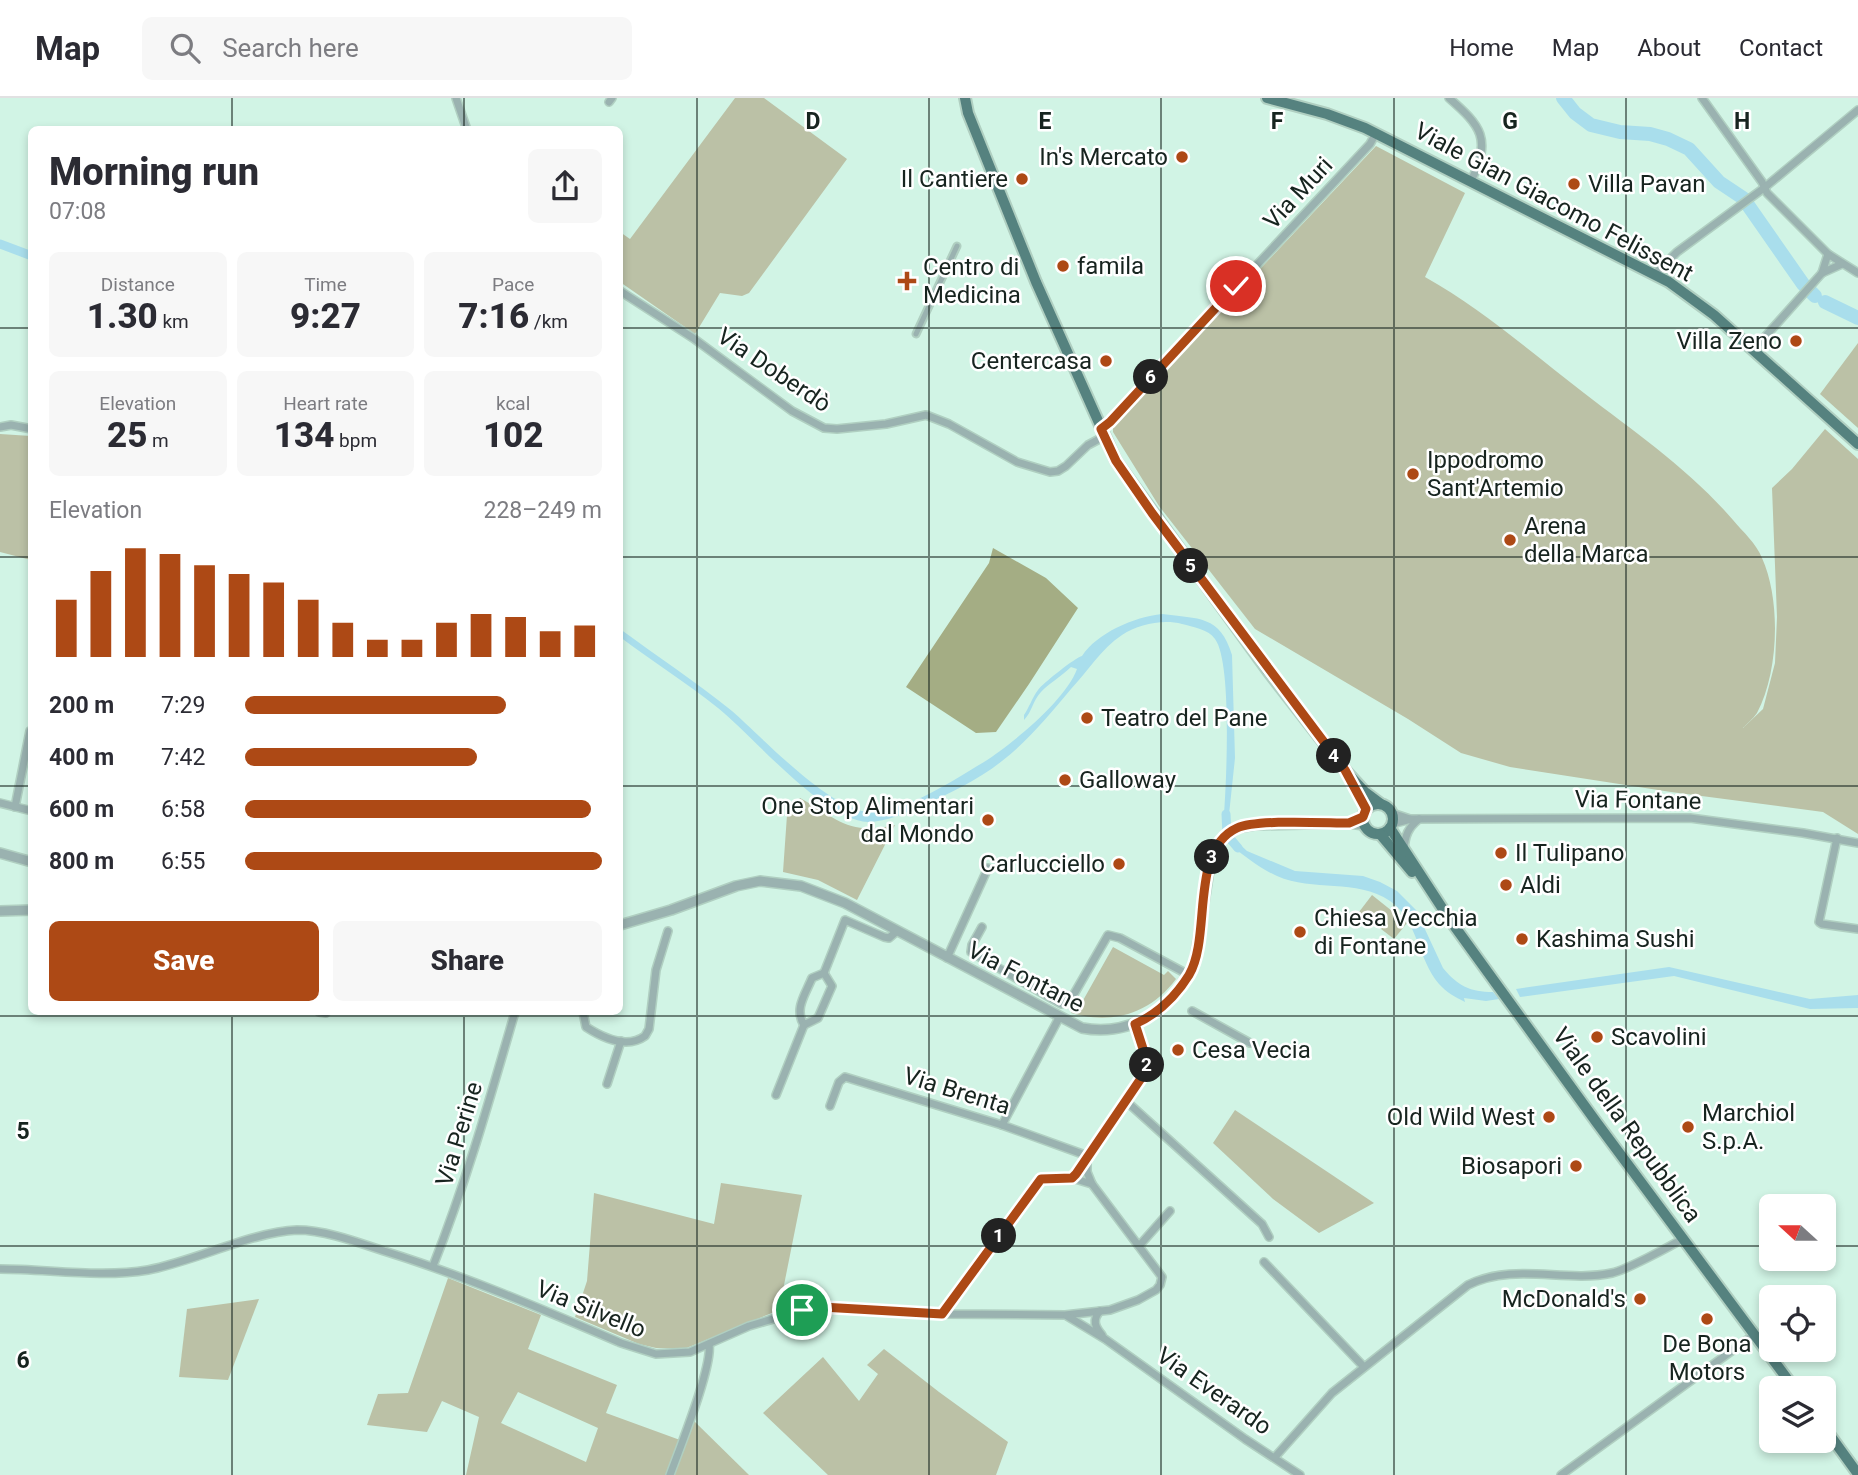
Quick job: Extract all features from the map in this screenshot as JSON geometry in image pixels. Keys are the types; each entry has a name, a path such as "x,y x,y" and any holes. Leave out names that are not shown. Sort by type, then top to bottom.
{"main road":[{"path":"959,98 968,113"},
{"path":"965,98 968,113"},
{"name":"Viale Gian Giacomo Felissent","path":"1266,98 1327,114 1376,133 1655,274 1697,301 1858,444"},
{"name":"Viale della Repubblica","path":"968,113 1031,272 1116,461 1345,770 1365,792 1381,804 1389,825 1427,886 1785,1376"},
{"name":"Viale della Repubblica","path":"1345,770 1371,832 1389,825"},
{"path":"1364,817 1373,804 1381,804"},
{"name":"Viale della Repubblica","path":"1389,825 1427,886"},
{"path":"1836,1444 1858,1474"}],"street":[{"path":"456,98 466,126"},
{"path":"1449,98 1474,120 1479,130 1479,159 1471,181"},
{"path":"1702,98 1764,188 1828,254 1858,273"},
{"path":"1655,274 1677,252 1764,188 1858,110"},
{"name":"Via Muri","path":"1103,432 1370,144 1376,133"},
{"path":"916,334 957,246"},
{"path":"1754,349 1822,273 1828,254"},
{"path":"1822,273 1842,264"},
{"path":"930,280 940,284"},
{"name":"Via Doberdò","path":"623,293 693,338 812,424 837,429 886,424 926,415 949,424 1017,462 1050,472 1066,466 1103,432"},
{"path":"0,427 11,425 28,428"},
{"path":"15,807 28,742"},
{"path":"0,803 28,810"},
{"name":"Via Fontane","path":"623,924 736,886 760,881 801,886 845,903 1059,1018 1100,1032 1122,1029 1152,1017 1189,975 1195,960 1209,870 1214,852 1223,839 1234,830 1254,825 1349,823 1364,817"},
{"name":"Via Fontane","path":"1389,825 1415,819 1690,818 1858,843"},
{"path":"1404,850 1409,827 1415,819"},
{"path":"1837,838 1819,922 1822,925 1858,929"},
{"path":"0,853 28,861"},
{"path":"947,958 988,868"},
{"path":"804,1025 799,1018 799,1010 812,978 824,973 845,920 845,903"},
{"path":"0,911 28,910"},
{"path":"845,920 884,937 889,938 897,931"},
{"path":"982,926 971,952 1061,1004 1070,1001 1105,938 1112,935 1189,975"},
{"path":"584,1015 586,1027 597,1034 630,1043 645,1036 649,1029 656,970 668,931"},
{"path":"776,1095 804,1025 818,1018 832,986 824,973"},
{"path":"1029,1002 1036,989"},
{"path":"1192,1011 1250,1043"},
{"name":"Via Perine","path":"433,1266 456,1209 514,1015"},
{"path":"1002,1125 1059,1018"},
{"path":"1072,1178 1147,1068 1135,1024"},
{"path":"607,1084 621,1041"},
{"name":"Via Brenta","path":"830,1106 839,1082 845,1077 1002,1125 1088,1156"},
{"path":"1126,1101 1262,1224 1269,1237"},
{"path":"1088,1156 1087,1172 1092,1184"},
{"path":"942,1314 1041,1179 1072,1178 1092,1184"},
{"name":"Via Silvello","path":"0,1269 93,1272 145,1270 173,1265 265,1236 301,1230 349,1240 433,1266 644,1352 671,1354 690,1352 749,1326 814,1307 942,1314 1065,1315 1100,1311 1138,1300 1160,1285 1162,1277 1092,1184"},
{"path":"1139,1246 1170,1211"},
{"path":"1275,1457 1332,1393 1453,1296 1478,1280 1509,1273 1612,1273 1684,1238"},
{"path":"1264,1262 1364,1367"},
{"path":"963,1288 957,1303 964,1314"},
{"path":"1100,1311 1095,1323 1105,1339"},
{"name":"Via Everardo","path":"1065,1315 1105,1339 1300,1475"},
{"path":"1561,1475 1755,1334"},
{"path":"670,1475 709,1356 709,1344"}],"green space":[{"path":"735,98 764,98 847,159 749,293 742,296 720,293 695,334 623,284 623,234 630,239"},
{"name":"Ippodromo Sant'Artemio","path":"1376,146 1465,193 1425,277 1487,317 1662,453 1716,502 1756,547 1768,575 1775,615 1775,636 1770,677 1764,696 1757,713 1743,728 1763,709 1775,663 1777,617 1772,488 1792,469 1825,429 1858,459 1858,834 1823,812 1510,767 1461,753 1255,629 1159,506 1113,432 1113,425"},
{"path":"1858,343 1858,428 1820,394"},
{"path":"0,434 28,436 28,559 0,552"},
{"path":"993,548 1046,578 1078,608 996,732 976,733 906,687 989,563"},
{"path":"800,798 844,824 866,828 895,825 857,900 818,880 783,872 787,815"},
{"path":"1372,895 1407,923 1394,939 1359,912"},
{"path":"1113,947 1164,975 1168,971 1176,979 1154,1001 1129,1014 1101,1018 1071,1013 1076,1002 1081,1004"},
{"path":"1235,1110 1374,1203 1319,1233 1273,1199 1213,1143"},
{"path":"721,1183 802,1195 779,1310 684,1349 639,1344 575,1317 587,1281 594,1193 714,1224"},
{"path":"448,1278 541,1315 528,1349 617,1385 606,1413 680,1440 666,1475 466,1475 479,1417 442,1401 427,1432 367,1425 378,1394 408,1393","holes":["518,1392 598,1428 586,1462 501,1423"]},
{"path":"259,1299 228,1380 179,1377 187,1309"},
{"path":"884,1349 1008,1442 996,1475 828,1475 763,1413 823,1357 859,1401 878,1374 867,1365"},
{"path":"693,1420 749,1475 674,1475"}],"water":[{"path":"1162,614 1206,621 1221,632 1227,642 1232,655 1235,758 1228,824 1223,828 1227,730 1224,674 1221,653 1215,639 1200,629 1159,622 1122,635 1101,653 1030,736 993,768 944,796 875,822 850,818 810,793 718,708 623,639 623,631 718,700 819,788 857,810 873,812 917,800 984,762 1050,708 1077,669 1071,667 1044,689 1024,720 1024,715 1041,687 1107,633 1140,619"},
{"path":"1233,838 1247,851 1295,871 1363,876 1397,891 1416,910 1443,968 1459,984 1478,991 1493,992 1499,999 1486,1001 1464,998 1465,1002 1439,984 1426,964 1407,919 1390,901 1363,890 1291,881 1277,876 1228,843"},
{"path":"1669,967 1810,999 1858,995 1858,1008 1810,1009 1674,976 1520,997 1516,989"}],"waterway":[{"path":"1563,98 1575,113 1591,125 1620,132 1650,134 1689,149 1719,182 1743,198 1803,284 1815,296"},
{"path":"0,244 28,254"},
{"path":"1825,302 1858,318"},
{"path":"1226,814 1227,835 1238,848"}],"place":[{"name":"In's Mercato","path":"1182,157"},
{"name":"Il Cantiere","path":"1022,179"},
{"name":"Villa Pavan","path":"1574,184"},
{"name":"famila","path":"1063,266"},
{"name":"Centro di Medicina","path":"907,281"},
{"name":"Villa Zeno","path":"1796,341"},
{"name":"Centercasa","path":"1106,361"},
{"name":"Ippodromo Sant'Artemio","path":"1413,474"},
{"name":"Arena della Marca","path":"1510,540"},
{"name":"Teatro del Pane","path":"1087,718"},
{"name":"Galloway","path":"1065,780"},
{"name":"One Stop Alimentari dal Mondo","path":"988,820"},
{"name":"Il Tulipano","path":"1501,853"},
{"name":"Carlucciello","path":"1119,864"},
{"name":"Aldi","path":"1506,885"},
{"name":"Chiesa Vecchia di Fontane","path":"1300,932"},
{"name":"Kashima Sushi","path":"1522,939"},
{"name":"Scavolini","path":"1597,1037"},
{"name":"Cesa Vecia","path":"1178,1050"},
{"name":"Old Wild West","path":"1549,1117"},
{"name":"Marchiol S.p.A.","path":"1688,1127"},
{"name":"Biosapori","path":"1576,1166"},
{"name":"McDonald's","path":"1640,1299"},
{"name":"De Bona Motors","path":"1707,1319"}],"route":[{"path":"802,1310 822,1307 942,1314 1041,1179 1072,1178 1076,1174 1144,1074 1147,1068 1146,1058 1135,1024 1152,1017 1189,975 1195,960 1209,870 1214,852 1223,839 1237,828 1254,825 1349,823 1363,817 1366,809 1345,770 1268,671 1152,513 1116,461 1101,429 1236,286"}]}
